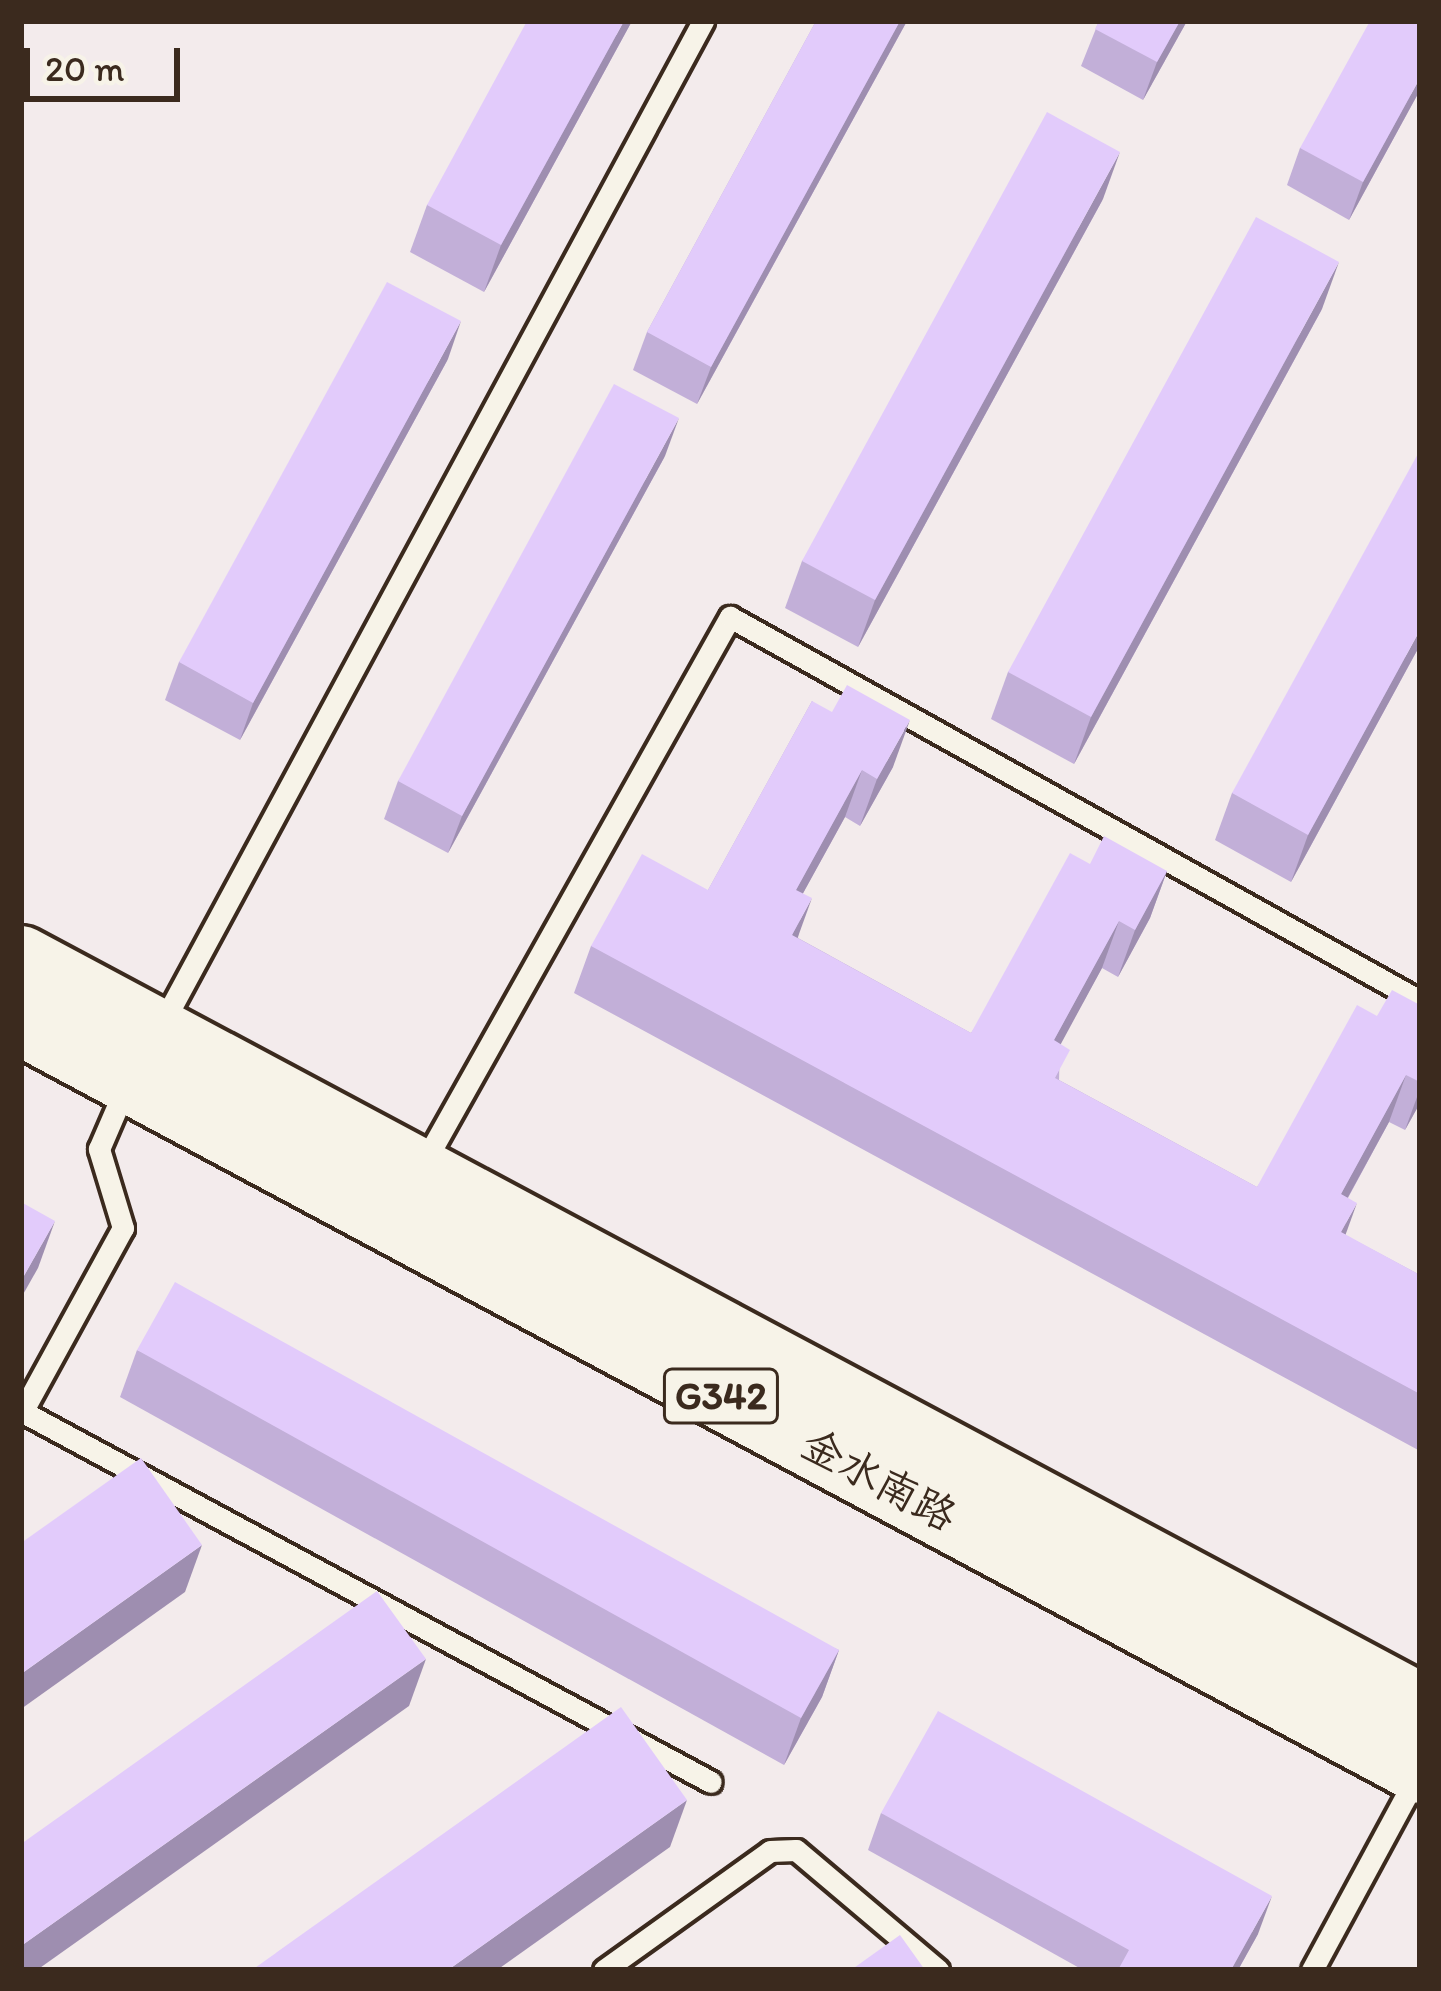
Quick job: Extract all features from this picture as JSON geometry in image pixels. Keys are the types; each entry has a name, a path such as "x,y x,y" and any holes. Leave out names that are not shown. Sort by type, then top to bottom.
{"highway":[{"name":"金水南路","path":"21,959 143,1055 1420,1770"},
{"name":"金水南路","path":"21,1022 143,1055 420,1172 1420,1707"}],"lane":[{"path":"703,21 143,1055 99,1149 123,1228 22,1412 711,1782"},
{"path":"420,1172 730,617 1420,1001"},
{"path":"1312,1970 1420,1770"},
{"path":"604,1970 770,1851 796,1850 938,1970"}],"building":[{"path":"527,21 624,21 501,245 427,205"},
{"path":"816,21 900,21 711,367 647,332"},
{"path":"1099,21 1180,21 1157,62 1095,29"},
{"path":"1370,21 1420,21 1420,78 1363,182 1300,148"},
{"path":"1047,112 1120,152 875,600 802,561"},
{"path":"1256,217 1339,262 1091,717 1008,672"},
{"path":"387,282 461,321 253,703 179,662"},
{"path":"614,384 679,418 462,816 398,781"},
{"path":"1420,450 1420,630 1308,835 1232,793"},
{"path":"847,685 910,720 877,779 862,770 796,890 812,898 792,935 971,1033 1070,853 1090,864 1104,836 1167,871 1135,930 1119,921 1054,1040 1070,1050 1055,1078 1257,1187 1357,1005 1377,1016 1392,990 1420,1005 1420,1082 1406,1075 1341,1194 1357,1203 1341,1232 1420,1275 1420,1394 591,946 642,854 708,890 812,701 832,712"},
{"path":"21,1202 55,1221 21,1281"},
{"path":"175,1282 839,1650 801,1718 137,1350"},
{"path":"141,1458 202,1545 21,1674 21,1543"},
{"path":"377,1591 426,1659 21,1946 21,1844"},
{"path":"621,1707 687,1800 448,1970 252,1970"},
{"path":"938,1711 1272,1896 1231,1970 1118,1970 1129,1950 881,1813"},
{"path":"900,1935 925,1970 851,1970"}]}
